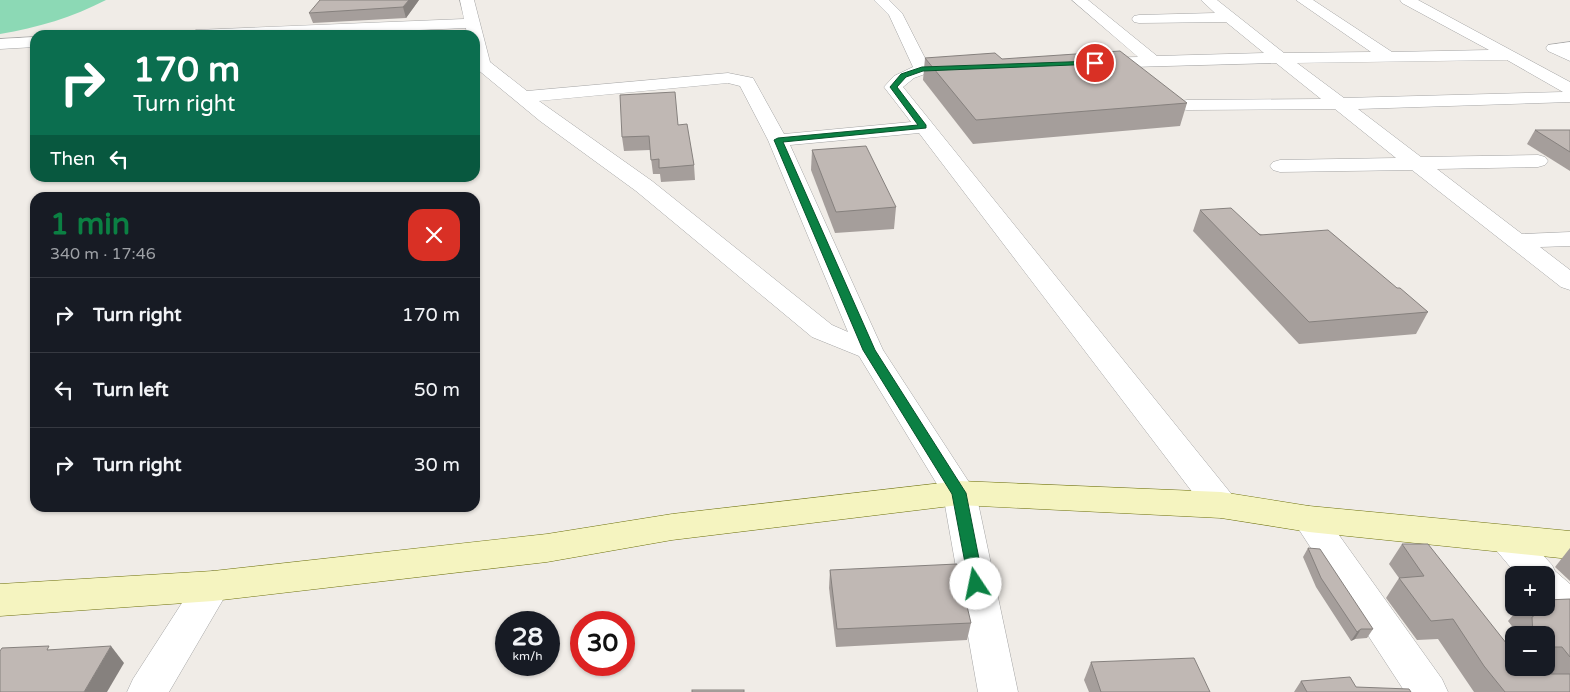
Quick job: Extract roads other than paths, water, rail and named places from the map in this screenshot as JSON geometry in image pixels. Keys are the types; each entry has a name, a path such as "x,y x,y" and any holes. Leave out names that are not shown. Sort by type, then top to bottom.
{"street":[{"path":"467,0 474,30"},
{"path":"881,0 894,12 922,69"},
{"path":"1079,0 1153,61"},
{"path":"1208,0 1339,104 1570,282"},
{"path":"1303,0 1389,57"},
{"path":"1407,0 1570,89"},
{"path":"1139,19 1229,18"},
{"path":"0,44 30,42"},
{"path":"1570,47 1554,48 1570,56"},
{"path":"1076,64 1280,58 1510,55"},
{"path":"480,59 483,65 525,97 547,117 644,186 822,330 869,350"},
{"path":"980,67 922,69 903,76 893,87 1220,504"},
{"path":"525,97 728,78 747,82 778,140 869,350 959,493 998,692"},
{"path":"1188,105 1339,104 1570,97"},
{"path":"778,140 924,127"},
{"path":"1280,166 1538,161"},
{"path":"1516,241 1570,239"},
{"path":"0,600 214,586 547,548 672,527 959,493 1220,504 1309,519 1570,545"},
{"path":"1309,519 1428,692"},
{"path":"1409,528 1440,567"},
{"path":"1508,540 1531,566"},
{"path":"147,692 214,586"},
{"path":"1555,593 1570,609"}]}
